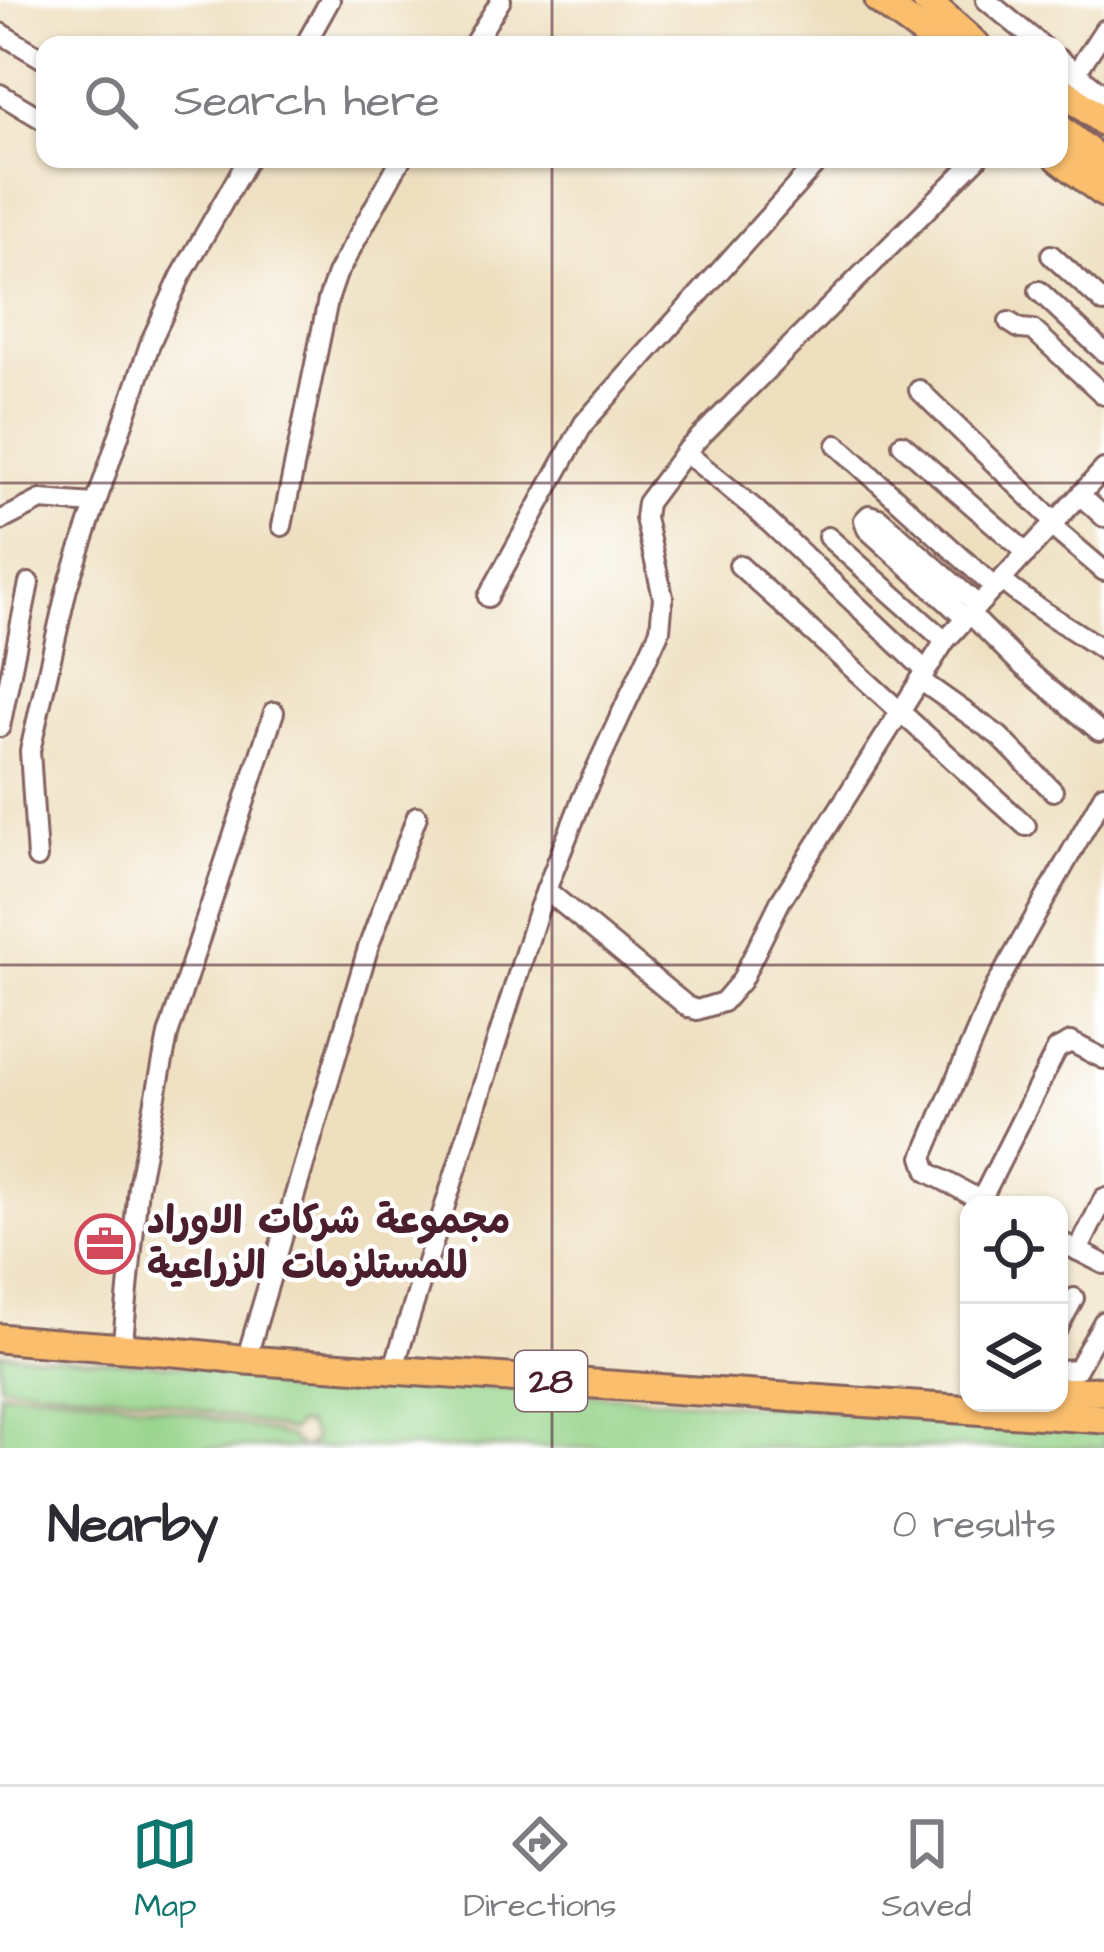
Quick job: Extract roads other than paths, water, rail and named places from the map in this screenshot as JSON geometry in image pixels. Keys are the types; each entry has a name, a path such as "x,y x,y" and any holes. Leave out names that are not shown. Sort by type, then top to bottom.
{"highway":[{"path":"879,0 940,36"},
{"path":"926,0 945,36"},
{"path":"1068,82 1104,122"},
{"path":"1068,116 1104,144"},
{"path":"1068,135 1104,164"},
{"path":"1068,165 1104,193"},
{"name":"28","path":"0,1338 122,1351 158,1348 246,1360 960,1405"},
{"path":"1068,1393 1103,1396"},
{"name":"28","path":"1068,1399 1103,1396"}],"street":[{"path":"310,36 330,0"},
{"path":"479,36 502,0"},
{"path":"986,0 1031,36"},
{"path":"1068,80 1104,30"},
{"path":"0,34 36,55"},
{"path":"1068,81 1102,88"},
{"path":"0,94 36,116"},
{"path":"37,858 30,751 67,588 151,341 181,276 243,168"},
{"path":"282,526 328,300 337,274 396,168"},
{"path":"488,597 584,423 812,168"},
{"path":"393,1370 546,890 660,630 663,596 645,518 647,503 685,452 967,168"},
{"path":"1051,255 1104,303"},
{"path":"1039,292 1104,352"},
{"path":"1009,322 1034,330 1104,395"},
{"path":"919,390 1104,571"},
{"path":"902,444 1027,553"},
{"path":"837,445 998,584 1104,651"},
{"path":"685,452 754,509 923,675 999,736 1053,791"},
{"path":"546,890 688,1007 697,1010 723,1002 741,981 780,902 945,641 1104,469"},
{"path":"1080,495 1104,517"},
{"path":"0,521 41,500 94,504"},
{"path":"971,613 867,529 864,520 869,515 879,518 971,613 1020,664 1099,731"},
{"path":"828,537 945,641"},
{"path":"740,565 1026,826"},
{"path":"0,727 29,584"},
{"path":"122,1351 138,1187 167,1035 274,712"},
{"path":"972,1196 928,1172 923,1157 995,988 1104,794"},
{"path":"246,1360 369,945 417,817"},
{"path":"988,1196 1058,1049 1070,1042 1104,1059"},
{"path":"1068,1245 1104,1198"},
{"path":"1068,1250 1104,1264"},
{"path":"1068,1309 1074,1298"},
{"path":"1068,1370 1077,1369 1104,1321"}],"place":[{"name":"مجموعة شركات الاوراد للمستلزمات الزراعية","path":"105,1244"}]}
